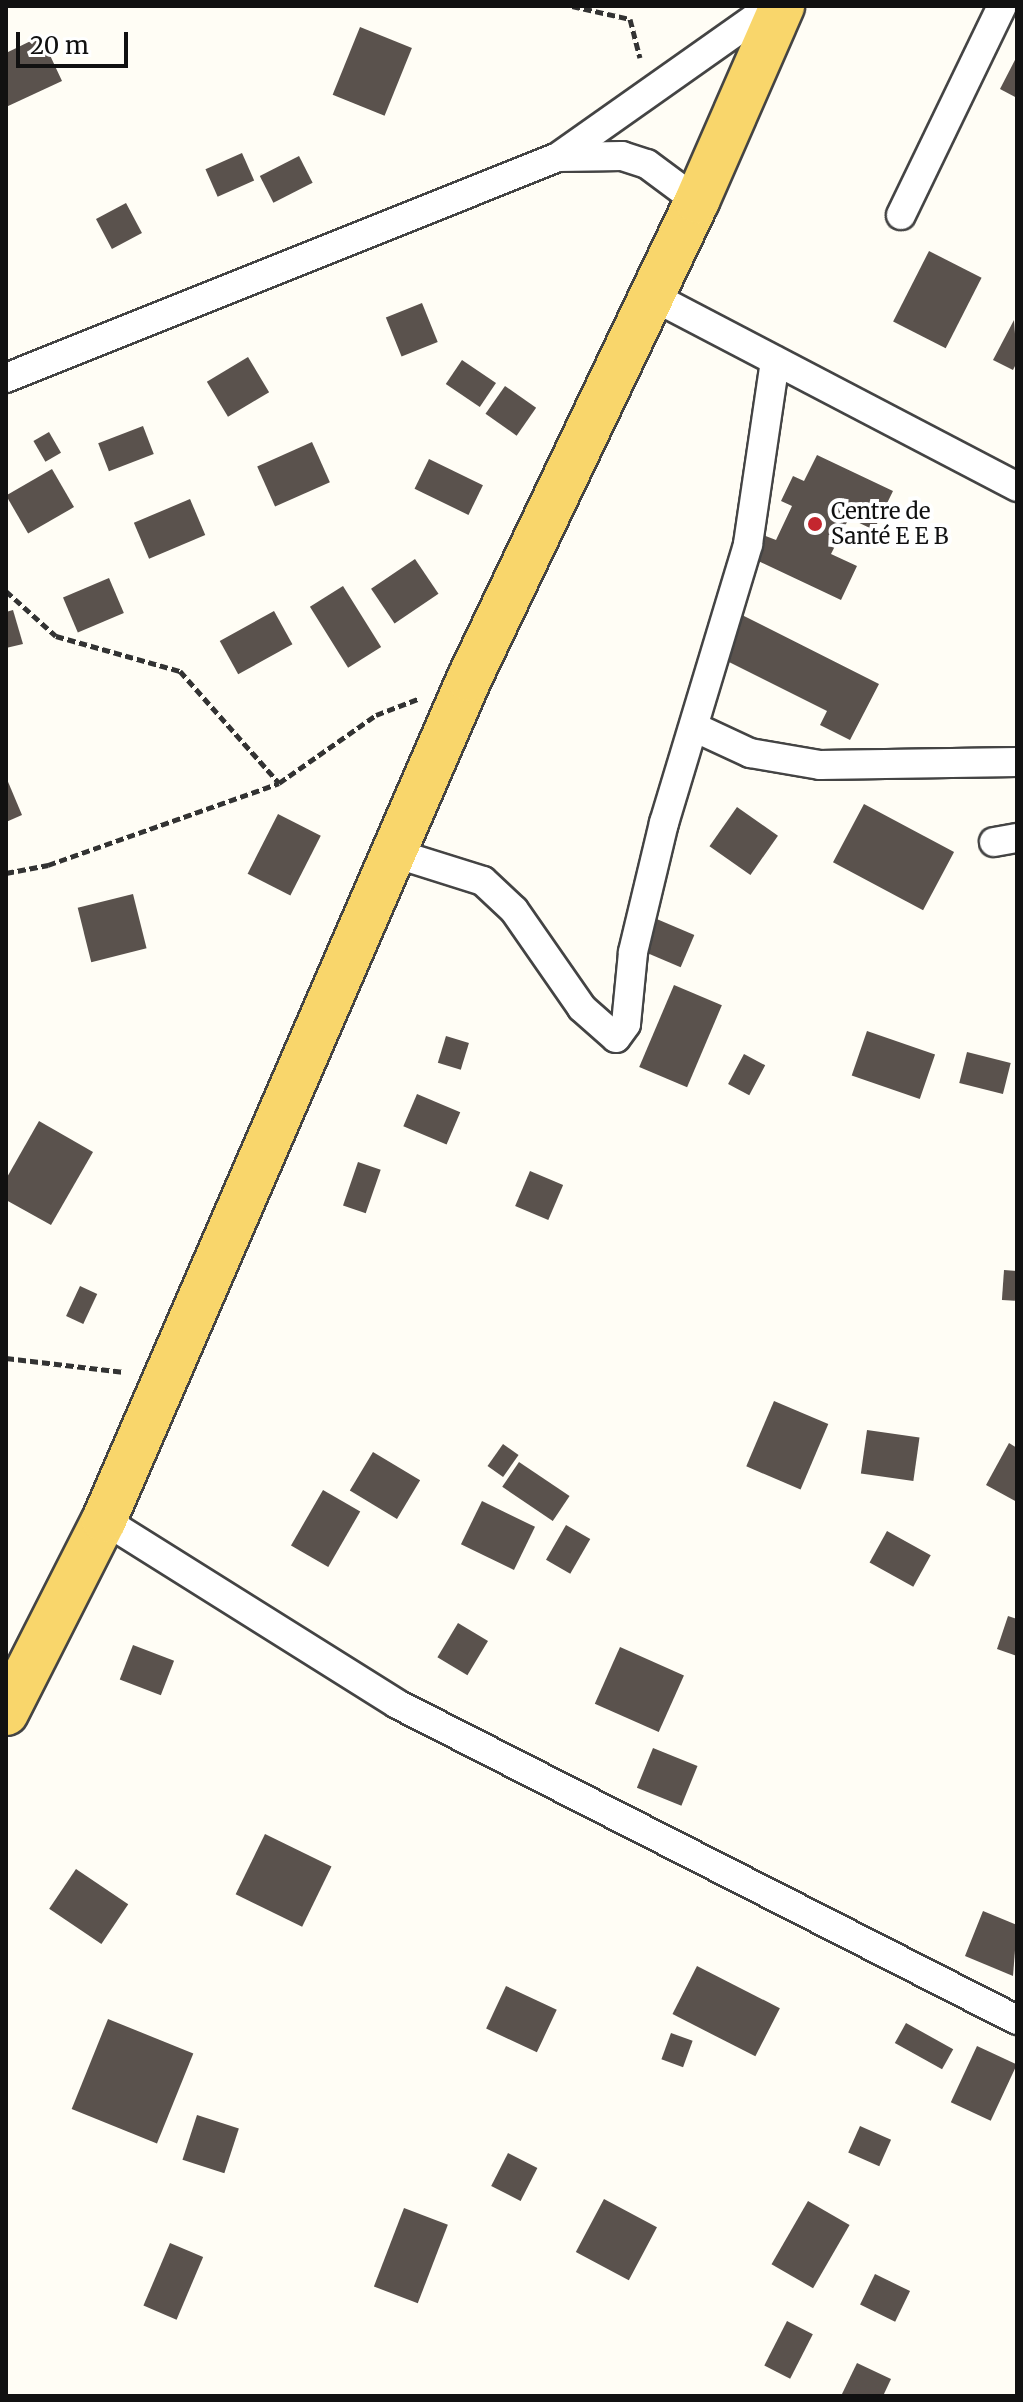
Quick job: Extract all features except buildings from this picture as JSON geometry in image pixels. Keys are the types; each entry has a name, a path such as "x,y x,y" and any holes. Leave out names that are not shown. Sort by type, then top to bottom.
{"main road":[{"path":"6,1713 104,1520 469,679 697,201 782,6"}],"street":[{"path":"6,378 558,157 772,6"},
{"path":"901,215 1002,6"},
{"path":"558,157 622,156 647,164 697,201"},
{"path":"652,296 1017,487"},
{"path":"394,853 483,881 514,910 582,1008 616,1038 626,1024 633,952 664,823 748,544 775,361"},
{"path":"694,727 750,753 820,765 1017,762"},
{"path":"104,1520 397,1704 1017,2020"}],"path":[{"path":"572,6 630,19 650,94"},
{"path":"6,591 56,636 180,671 279,783"},
{"path":"6,873 48,865 279,783 376,715 469,679"},
{"path":"6,1358 167,1377"}],"place":[{"name":"Centre de Santé E E B","path":"815,524"}]}
